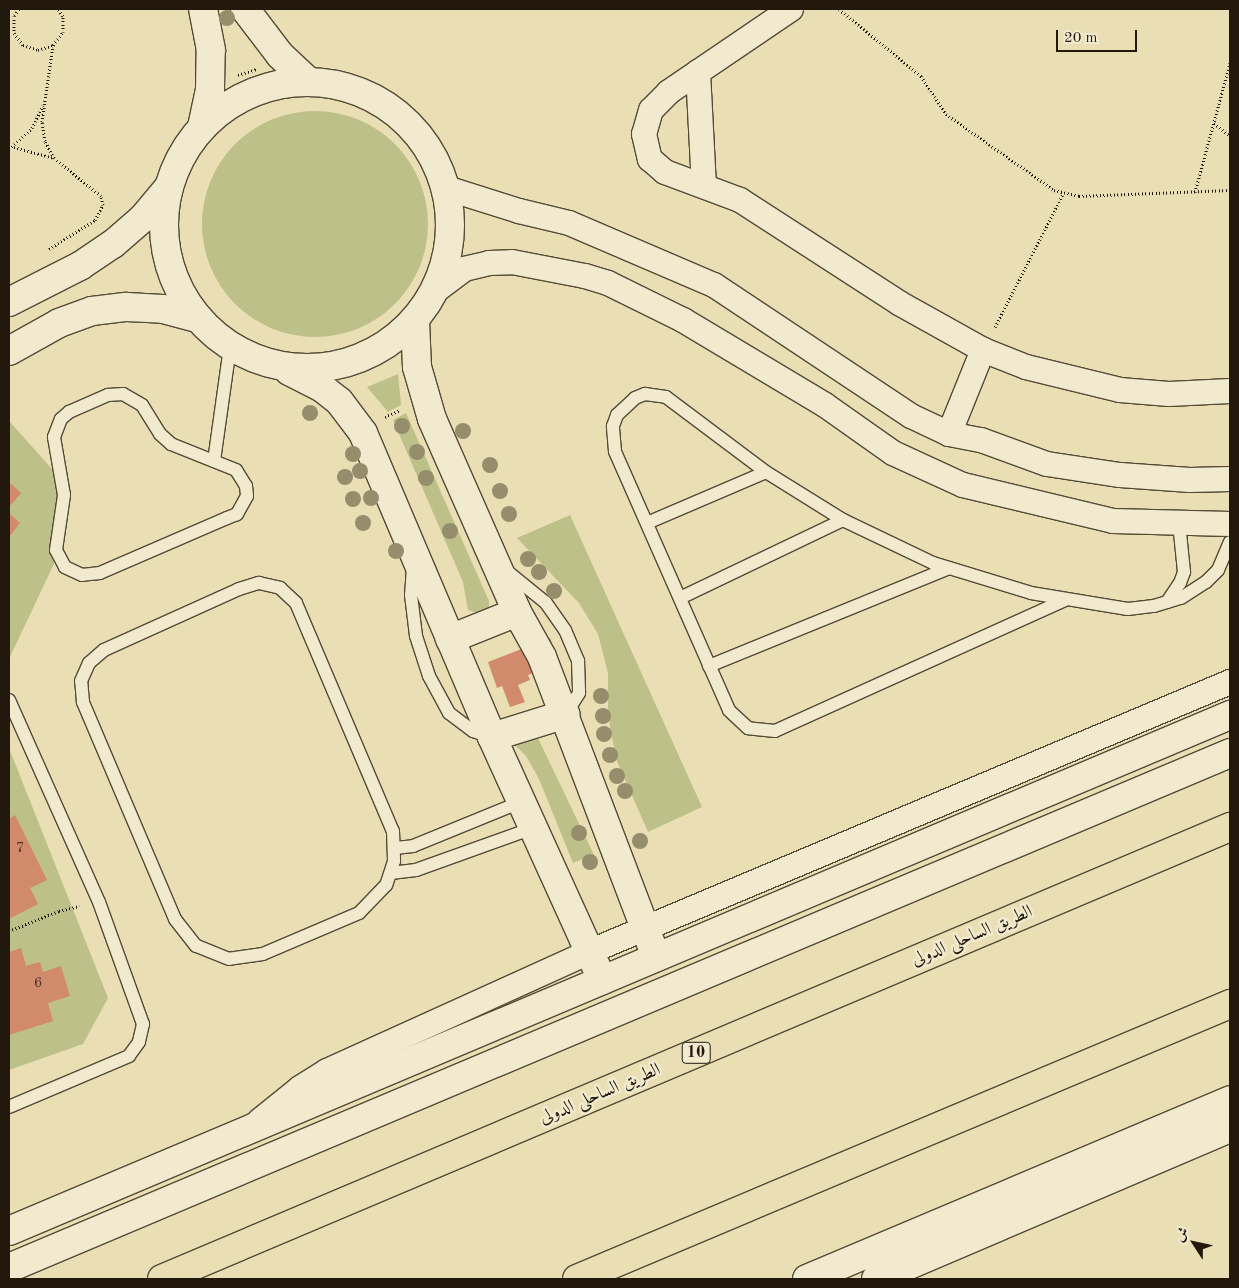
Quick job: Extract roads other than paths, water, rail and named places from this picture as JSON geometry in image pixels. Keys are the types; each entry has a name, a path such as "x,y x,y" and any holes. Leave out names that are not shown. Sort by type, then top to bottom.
{"highway":[{"name":"الطريق الساحلى الدولى","path":"162,1279 1230,827"},
{"path":"577,1279 1230,1004"}],"main road":[{"path":"202,127 211,68 211,50 203,9"},
{"path":"245,9 269,42 308,81"},
{"path":"308,81 345,86 380,100 409,123 426,146 446,188 450,241 434,292 415,320 387,344 354,361 318,369 281,366 254,359 230,347 197,318 178,289 167,256 163,222 169,187 182,155 202,127 233,102 269,86 308,81"},
{"path":"9,302 80,266 113,244 143,218 169,187"},
{"path":"9,351 59,323 92,312 128,307 162,309 197,318"},
{"path":"415,320 417,367 425,400 517,612 542,657 566,714 656,957"},
{"path":"281,366 321,387 339,401 360,427 492,737 589,952 611,976 632,1006"},
{"path":"450,639 517,612"},
{"path":"492,737 566,714"},
{"path":"9,1231 1230,715"},
{"path":"9,1268 1230,753"},
{"path":"807,1279 1230,1100"},
{"path":"876,1279 1230,1128"},
{"path":"981,1206 991,1231"}],"street":[{"path":"791,9 669,92 651,110 644,134 650,159 664,172 704,185 757,209 899,303 983,350 1072,381 1120,390 1169,394 1230,391"},
{"path":"698,72 704,185"},
{"path":"446,188 519,211 569,223 714,285 911,416 949,434 981,440 1046,464 1120,475 1190,480 1230,478"},
{"path":"434,292 464,269 489,263 512,262 608,284 683,320 764,367 893,453 963,485 1113,521 1230,524"},
{"path":"949,434 983,350"},
{"path":"250,1129 274,1107 327,1071 589,952 1230,682"}],"lane":[{"path":"214,461 230,347"},
{"path":"1065,600 775,731 748,728 737,721 709,666 647,523 612,439 617,415 635,398 656,394 676,402 766,472 843,520 886,542 949,568 1065,600 1128,610 1181,598 1206,582 1218,570 1230,542"},
{"path":"108,395 130,396 142,405 165,439 214,461 236,470 242,477 246,496 237,514 91,575 73,572 59,559 56,541 64,495 54,437 61,419 69,412 108,395"},
{"path":"647,523 766,472"},
{"path":"680,598 843,520"},
{"path":"1167,602 1180,583 1184,572 1179,524"},
{"path":"414,552 411,595 416,636 429,676 449,713 473,731 492,737"},
{"path":"495,562 522,580 546,603 565,630 578,661 579,694 566,714"},
{"path":"709,666 949,568"},
{"path":"271,584 280,588 289,594 301,613 393,831 395,848 391,873 379,896 359,913 263,954 229,959 196,946 175,918 83,702 81,680 89,663 104,650 249,585 271,584"},
{"path":"9,700 99,902 139,1006 143,1024 140,1042 129,1056 113,1065 9,1107"},
{"path":"395,848 412,846 521,802"},
{"path":"391,873 408,873 533,828"}]}
